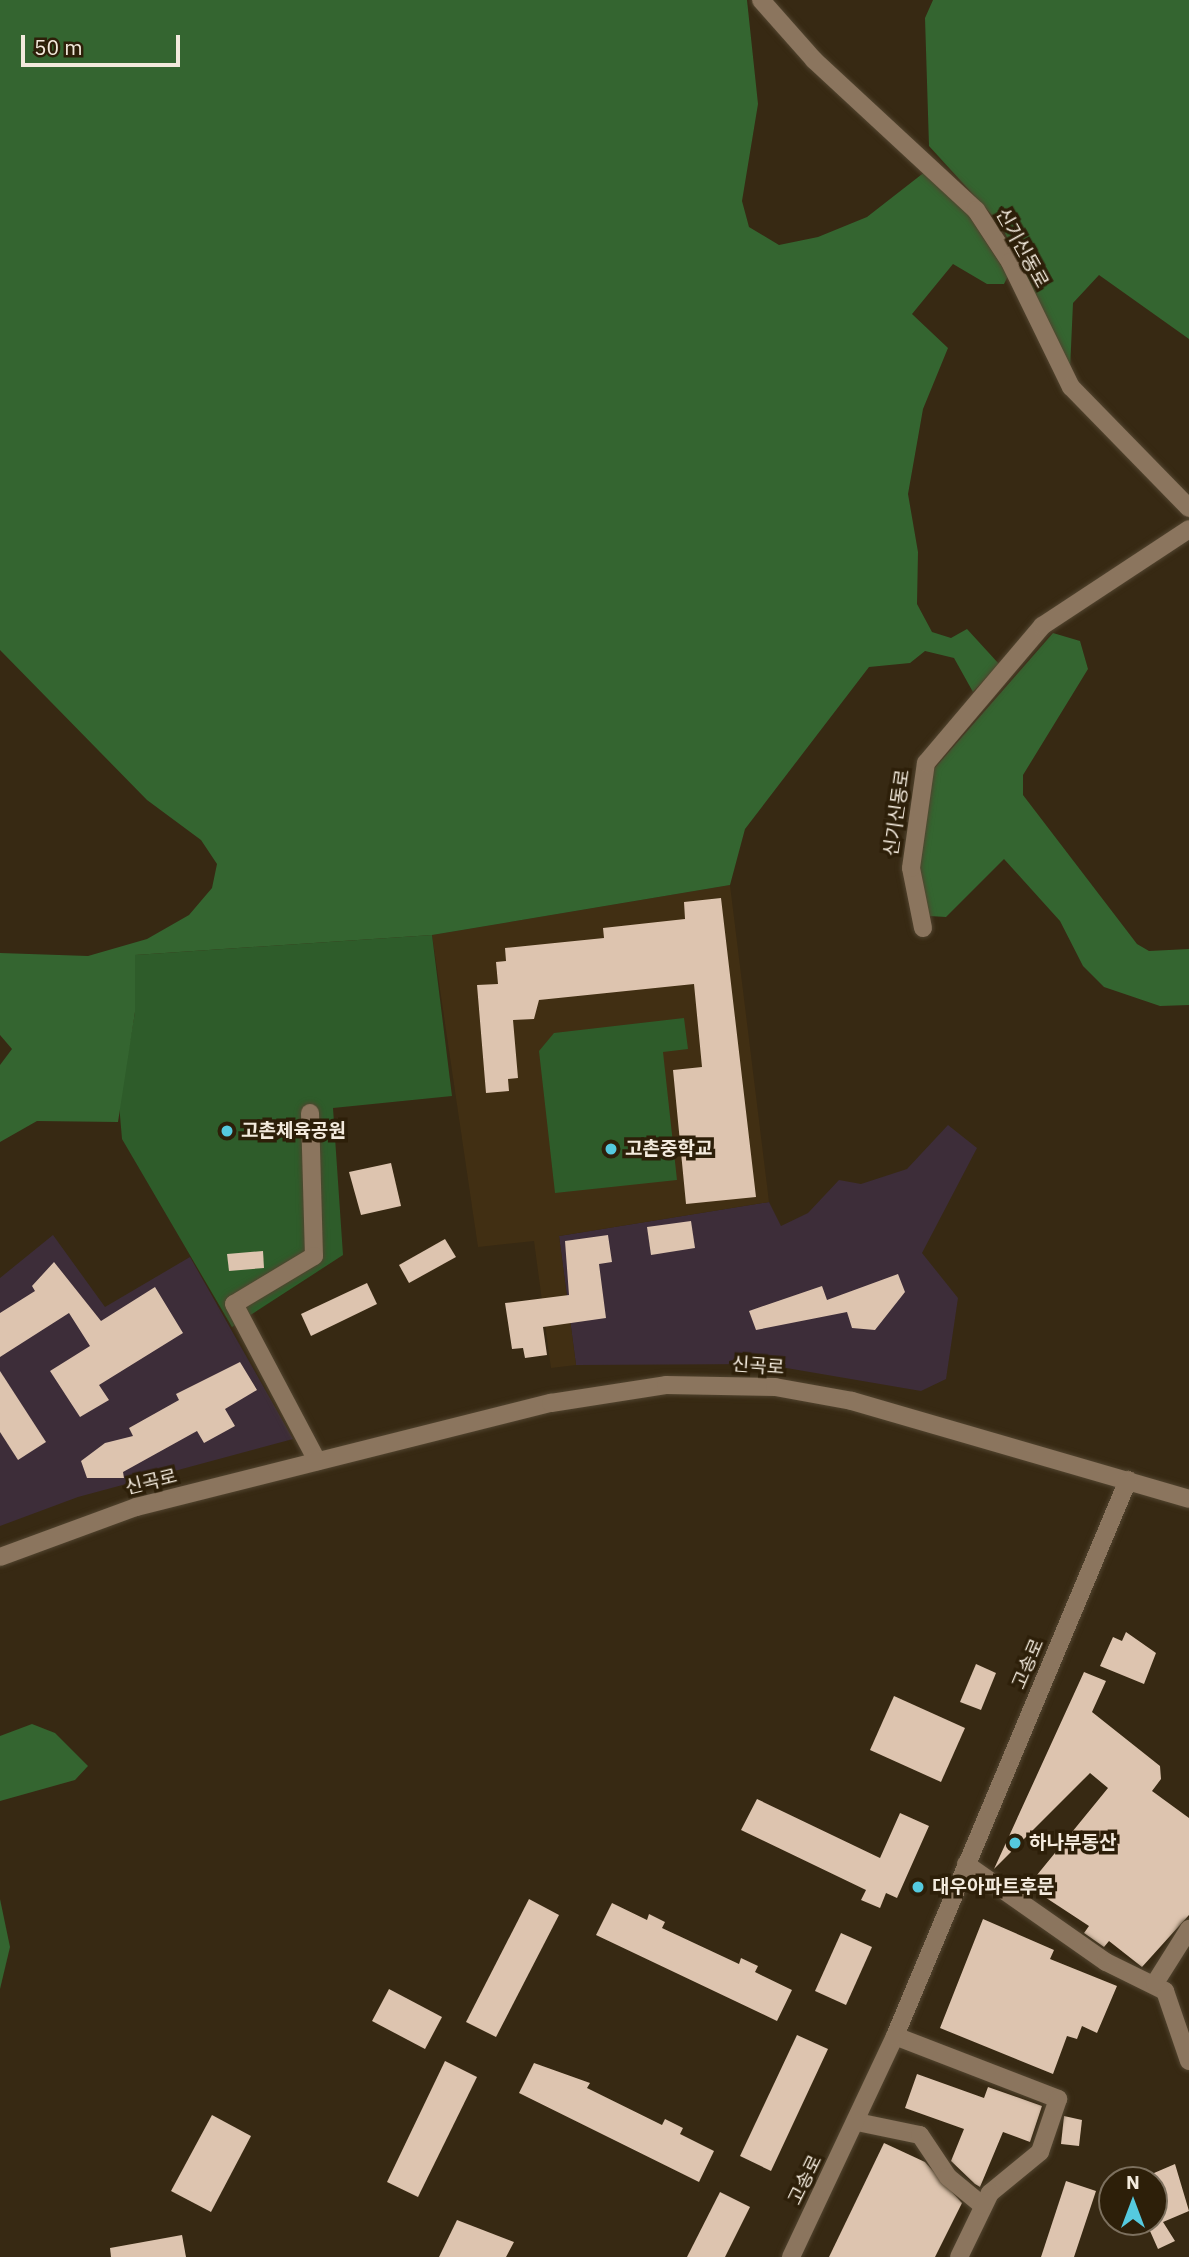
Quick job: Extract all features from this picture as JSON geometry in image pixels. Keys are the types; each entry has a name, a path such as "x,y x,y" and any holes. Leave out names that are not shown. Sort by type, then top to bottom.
{"street":[{"name":"신기신동로","path":"761,0 833,79 976,210 1071,387 1189,508"},
{"name":"신기신동로","path":"923,929 911,868 926,763 1042,626 1189,529"},
{"path":"310,1113 314,1256 234,1304 317,1461"},
{"name":"신곡로","path":"0,1558 86,1522 317,1461 605,1393 725,1384 852,1401 1189,1499"},
{"name":"고송로","path":"791,2257 857,2122 895,2036 1128,1480"},
{"path":"966,1864 1106,1962 1155,1983 1172,2002 1189,2061"},
{"path":"1155,1983 1189,1929"},
{"path":"895,2036 1058,2099 1040,2152 1010,2172 982,2205 959,2257"},
{"path":"857,2122 920,2135 948,2177 982,2205"}],"shaded area":[{"name":"고촌중학교","path":"730,885 769,1202 559,1236 576,1365 551,1368 534,1241 478,1247 432,935"},
{"path":"948,1125 977,1148 922,1253 958,1298 946,1379 921,1391 763,1364 576,1365 559,1236 769,1202 781,1226 808,1213 839,1180 861,1184 907,1169"},
{"path":"53,1235 105,1307 190,1257 293,1439 78,1497 0,1526 0,1278"}],"green space":[{"path":"0,0 747,0 758,104 742,201 749,227 779,245 818,237 867,217 926,171 960,202 1008,276 1004,284 987,284 953,264 912,314 948,348 923,409 908,494 918,552 917,604 932,632 951,638 967,629 999,664 973,692 954,658 925,651 910,663 869,667 745,829 730,885 432,935 135,955 135,1012 118,1122 37,1121 0,1142 0,1065 12,1049 0,1035 0,953 88,956 147,939 189,915 212,888 217,864 201,840 147,800 0,650"},
{"path":"933,0 1189,0 1189,339 1099,275 1073,303 1070,370 1001,225 929,146 925,18"},
{"path":"1053,633 1080,641 1088,669 1023,775 1023,795 1137,944 1149,951 1189,949 1189,1005 1160,1006 1104,987 1083,966 1060,921 1004,859 946,917 929,916 919,861 933,770"},
{"name":"고촌체육공원","path":"432,935 452,1096 333,1108 343,1255 232,1327 122,1139 119,1104 135,1012 135,955"},
{"path":"684,1018 688,1049 663,1052 677,1180 555,1193 539,1051 554,1033"},
{"path":"32,1724 55,1733 88,1766 75,1780 0,1801 0,1736"},
{"path":"0,1899 10,1947 0,1989"}],"building":[{"path":"721,898 756,1197 686,1204 673,1070 702,1067 694,984 539,1000 534,1019 513,1020 518,1078 508,1079 509,1091 486,1093 477,985 498,984 496,962 506,961 505,948 604,938 603,928 685,919 684,902"},
{"path":"391,1163 401,1206 361,1215 349,1172"},
{"path":"691,1221 695,1248 651,1255 647,1227"},
{"path":"608,1235 612,1262 599,1264 606,1318 543,1327 547,1355 525,1358 523,1348 512,1349 505,1303 569,1295 565,1241"},
{"path":"445,1239 456,1257 409,1283 399,1265"},
{"path":"263,1251 264,1268 229,1271 227,1254"},
{"path":"54,1262 101,1321 155,1287 183,1333 99,1385 109,1400 80,1417 50,1371 90,1346 69,1313 0,1357 0,1313 35,1291 32,1286"},
{"path":"898,1274 905,1292 875,1330 852,1328 847,1312 756,1330 749,1311 822,1286 827,1300"},
{"path":"367,1283 377,1304 311,1336 301,1314"},
{"path":"240,1362 257,1390 225,1409 235,1426 204,1443 197,1431 123,1472 124,1478 87,1478 81,1461 105,1443 133,1436 129,1428 179,1400 176,1394"},
{"path":"0,1371 46,1442 18,1460 0,1432"},
{"path":"1126,1632 1156,1653 1144,1684 1100,1666 1113,1637 1122,1641"},
{"path":"976,1664 996,1673 981,1710 960,1702"},
{"path":"1084,1672 1106,1681 1092,1712 1160,1766 1161,1779 1152,1791 1189,1818 1189,1915 1142,1967 1109,1941 1104,1947 1084,1933 1089,1926 1028,1886 1108,1788 1090,1773 994,1869"},
{"path":"894,1696 965,1728 941,1782 870,1750"},
{"path":"757,1799 880,1858 900,1813 929,1826 897,1898 886,1893 880,1908 861,1900 866,1890 741,1830"},
{"path":"529,1899 559,1915 496,2037 466,2022"},
{"path":"612,1903 647,1920 649,1914 665,1922 662,1928 739,1964 741,1958 758,1966 755,1972 792,1990 777,2021 596,1935"},
{"path":"983,1919 1054,1950 1050,1959 1117,1986 1097,2033 1082,2026 1077,2039 1067,2036 1053,2074 940,2028"},
{"path":"841,1933 872,1947 846,2005 815,1991"},
{"path":"389,1989 442,2017 425,2049 372,2021"},
{"path":"797,2035 828,2049 771,2171 740,2156"},
{"path":"445,2061 477,2077 418,2197 387,2182"},
{"path":"534,2063 590,2083 587,2088 662,2125 665,2119 683,2128 680,2134 714,2151 699,2182 519,2093"},
{"path":"917,2074 984,2098 988,2087 1042,2106 1030,2142 1003,2132 980,2187 975,2184 951,2161 964,2129 905,2108"},
{"path":"212,2115 251,2136 211,2212 171,2191"},
{"path":"1064,2116 1082,2120 1079,2146 1061,2144"},
{"path":"884,2143 925,2162 962,2203 935,2257 829,2257"},
{"path":"1175,2164 1189,2211 1168,2220 1168,2167"},
{"path":"1066,2181 1096,2191 1074,2257 1041,2257"},
{"path":"720,2192 750,2207 725,2257 687,2257"},
{"path":"457,2220 514,2242 506,2257 439,2257"},
{"path":"1168,2230 1175,2241 1158,2249 1152,2236 1168,2236"},
{"path":"182,2235 186,2257 111,2257 110,2248"}],"place":[{"name":"고촌체육공원","path":"227,1131"},
{"name":"고촌중학교","path":"611,1149"},
{"name":"하나부동산","path":"1015,1843"},
{"name":"대우아파트후문","path":"918,1887"}]}
